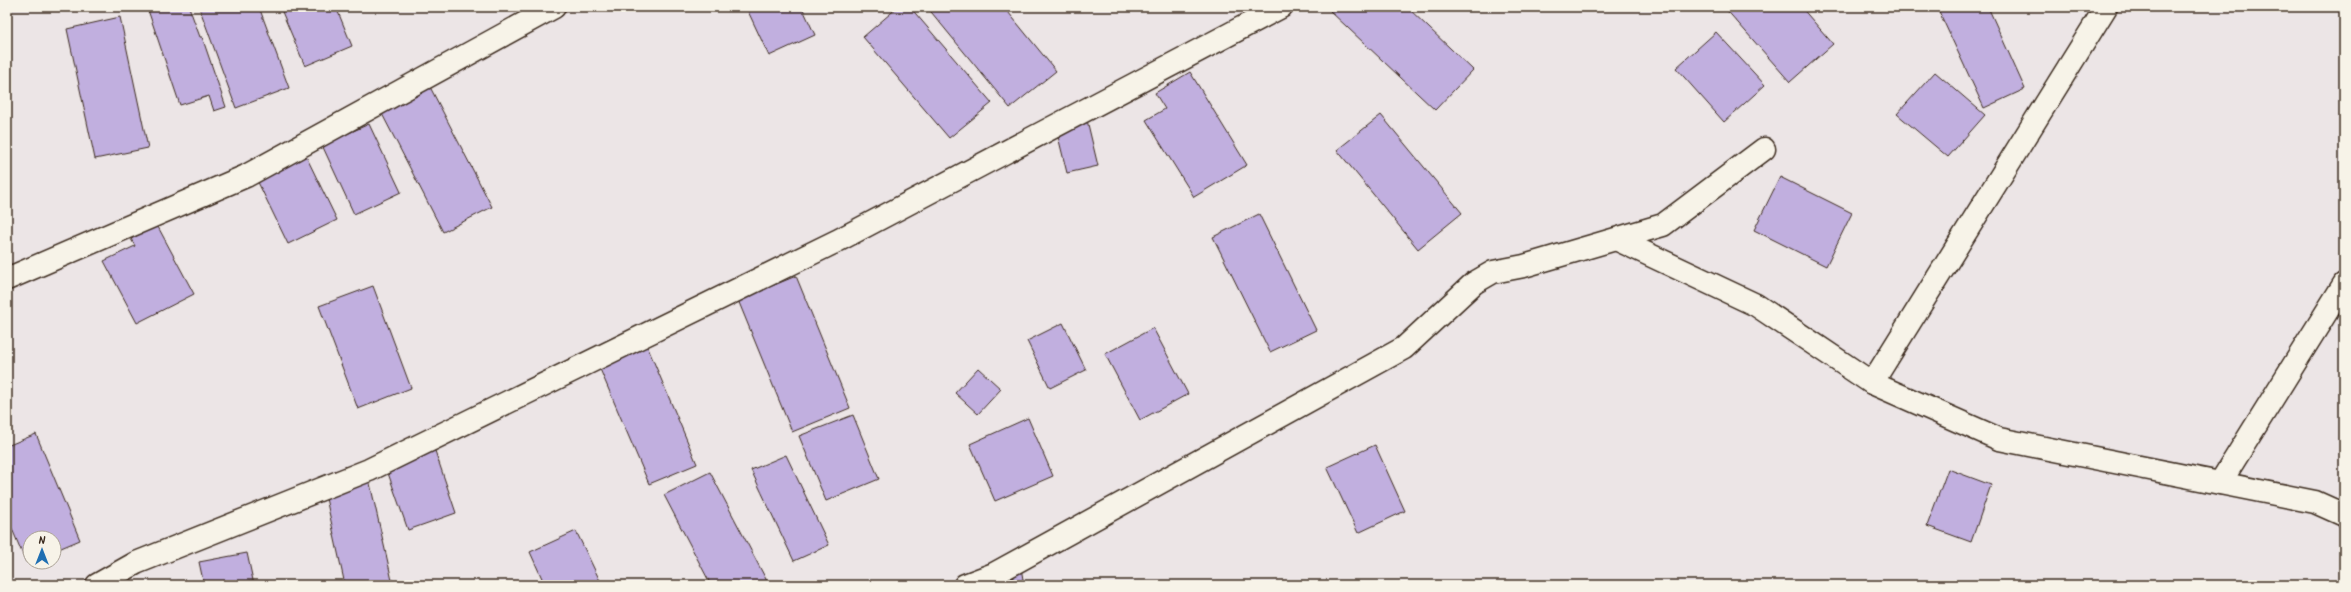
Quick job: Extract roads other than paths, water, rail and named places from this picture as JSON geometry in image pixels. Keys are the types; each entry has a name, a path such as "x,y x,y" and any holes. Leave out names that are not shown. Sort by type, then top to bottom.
{"street":[{"path":"7,279 246,176 554,7"},
{"path":"97,585 136,563 369,470 837,241 1281,7"},
{"path":"1872,383 2106,7"},
{"path":"965,585 994,574 1404,348 1474,283 1493,272 1524,266 1618,240 1663,225 1764,149"},
{"path":"1618,240 1756,305 1872,383 1999,439 2315,502 2344,515"},
{"path":"2220,483 2344,284"}]}
